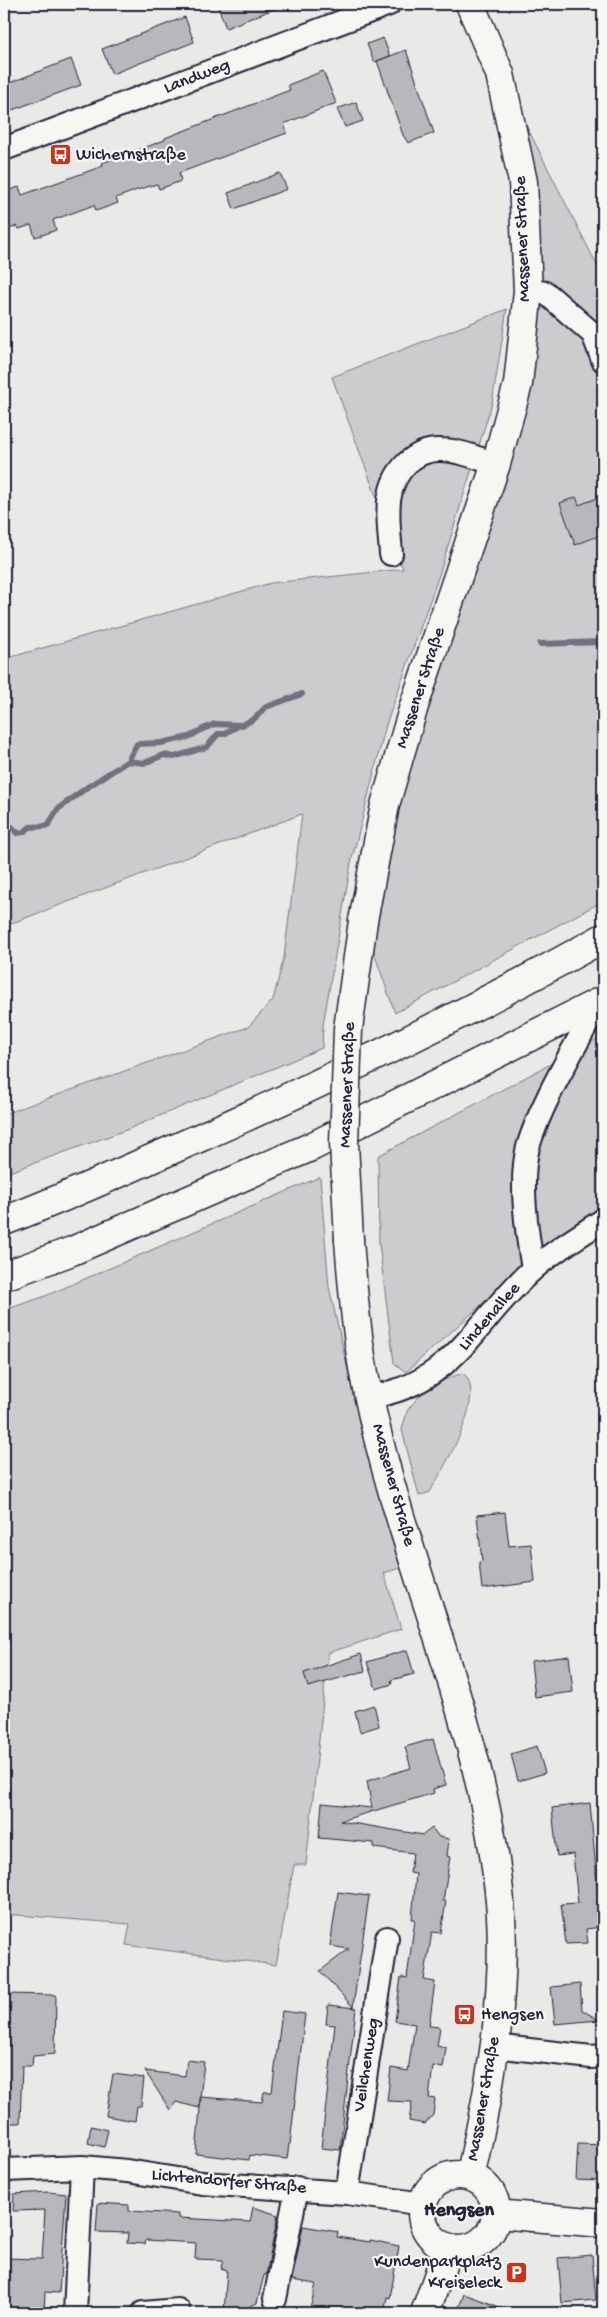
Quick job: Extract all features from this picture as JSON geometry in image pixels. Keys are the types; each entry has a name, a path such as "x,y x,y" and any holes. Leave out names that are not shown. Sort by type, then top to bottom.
{"main road":[{"name":"Massener Straße","path":"470,4 500,74 523,182 528,291 518,384 496,464 414,706 385,805 363,920 348,1029 344,1144 354,1303 368,1397 407,1540 456,1688 485,1804 498,1889 501,1918 500,1966 494,2046 470,2177"},
{"path":"4,1220 51,1203 291,1097 430,1029 603,938"},
{"path":"4,1276 72,1251 314,1146 601,1002"},
{"path":"458,2175 470,2177 480,2182 494,2199 496,2214 491,2232 484,2240 474,2246 464,2249 448,2248 438,2243 425,2227 422,2216 423,2204 435,2184 446,2178 458,2175"},
{"path":"496,2214 603,2223"},
{"path":"425,2313 448,2248"}],"street":[{"name":"Landweg","path":"4,149 389,4"},
{"path":"528,291 546,293 593,334 603,360"},
{"path":"391,554 388,521 391,488 402,468 416,455 431,450 443,450 496,464"},
{"path":"533,1269 526,1226 525,1189 528,1149 540,1116 601,1002"},
{"name":"Lindenallee","path":"368,1397 386,1395 430,1377 459,1353 502,1298 533,1269 603,1220"},
{"name":"Veilchenweg","path":"347,2193 387,1938"},
{"path":"494,2046 591,2057 603,2056"},
{"path":"75,2313 82,2167"},
{"name":"Lichtendorfer Straße","path":"4,2170 82,2167 127,2171 202,2183 297,2188 423,2204"},
{"path":"275,2299 297,2188"},
{"path":"143,2313 178,2310"}],"shaded area":[{"path":"500,74 603,277 603,901 395,1013 363,921 450,599 528,291"},
{"path":"507,309 492,403 439,575 386,725 351,863 323,1025 322,1048 126,1130 4,1174 4,1114 248,1027 273,1000 284,957 302,814 4,926 4,659 271,583 403,569 332,377"},
{"path":"603,1036 603,1219 536,1256 406,1372 394,1363 379,1244 378,1156"},
{"path":"320,1177 329,1287 356,1406 403,1567 384,1573 401,1629 328,1653 306,1865 294,1865 276,1965 126,1945 130,1924 4,1914 4,1310 43,1297"},
{"path":"463,1373 470,1383 471,1398 461,1432 430,1492 419,1496 402,1430 407,1411 419,1396 435,1383"}],"building":[{"path":"217,4 284,4 284,5 226,28"},
{"path":"185,17 194,42 112,74 102,49"},
{"path":"383,38 390,56 374,62 367,44"},
{"path":"406,50 434,133 408,143 403,135 377,61"},
{"path":"71,59 81,85 4,113 4,85"},
{"path":"323,71 336,103 284,124 287,133 179,173 181,181 159,189 157,184 137,190 116,198 118,203 96,211 94,205 53,220 56,230 45,234 35,237 31,225 19,229 17,226 4,231 4,192 19,187 22,195 103,166 102,163 290,90 288,85"},
{"path":"356,102 363,121 345,127 337,109"},
{"path":"280,173 287,189 234,209 228,193"},
{"path":"603,496 603,534 575,545 560,503 576,497 579,505"},
{"path":"505,1512 509,1546 531,1544 535,1582 482,1589 479,1562 482,1561 477,1515"},
{"path":"407,1650 414,1674 391,1680 392,1684 376,1689 367,1662"},
{"path":"361,1654 365,1671 308,1687 304,1673"},
{"path":"569,1656 573,1692 535,1697 531,1661"},
{"path":"374,1705 379,1726 360,1732 355,1711"},
{"path":"433,1739 446,1785 433,1789 434,1793 340,1821 423,1835 432,1828 439,1837 449,1839 447,1856 450,1857 443,1901 446,1901 441,1933 432,1932 424,1980 435,1982 429,2026 440,2027 437,2046 446,2048 443,2068 433,2066 429,2098 435,2099 433,2115 425,2124 409,2121 412,2102 387,2101 391,2068 408,2071 415,2024 395,2021 401,1977 407,1978 415,1919 412,1919 416,1874 410,1873 413,1853 374,1848 374,1843 319,1838 322,1803 372,1808 367,1781 411,1768 405,1747"},
{"path":"537,1746 545,1773 518,1781 511,1754"},
{"path":"590,1803 601,1927 586,1929 588,1943 566,1944 561,1904 578,1903 573,1854 557,1856 552,1808"},
{"path":"338,1892 369,1896 353,2007 320,1971 349,1949 330,1946"},
{"path":"580,1984 582,2010 599,2020 555,2024 551,1987"},
{"path":"4,1994 56,1995 55,2054 33,2056 32,2066 22,2066 20,2123 4,2123"},
{"path":"328,2005 356,2008 340,2150 321,2148 335,2025 326,2024"},
{"path":"282,2011 305,2014 287,2159 250,2155 249,2160 196,2154 201,2097 262,2102 264,2092 272,2092"},
{"path":"187,2060 204,2062 199,2108 176,2102 170,2110 145,2071 185,2076"},
{"path":"113,2074 144,2078 141,2106 137,2106 135,2121 106,2116"},
{"path":"91,2126 108,2130 104,2147 88,2143"},
{"path":"578,2144 603,2145 603,2181 576,2180"},
{"path":"48,2192 66,2194 59,2293 45,2292 44,2313 4,2313 4,2258 42,2259 45,2210 13,2211 14,2194"},
{"path":"98,2203 129,2205 129,2211 178,2214 178,2218 250,2222 253,2207 278,2215 266,2275 264,2275 257,2303 247,2308 246,2313 224,2313 227,2270 221,2268 223,2260 195,2259 196,2243 146,2240 145,2244 127,2243 128,2233 96,2232"},
{"path":"303,2226 338,2232 337,2237 370,2242 370,2240 399,2246 390,2298 387,2297 384,2313 309,2313 316,2284 292,2280"},
{"path":"592,2255 596,2300 562,2303 558,2258"},
{"path":"464,2294 511,2311 511,2313 457,2313"}],"waterway":[{"path":"540,644 603,642"},
{"path":"4,835 9,827 12,827 17,833 24,832 30,827 49,824 58,809 128,761 137,744 161,743 189,737 215,724 242,725 254,719 266,707 302,694"},
{"path":"128,761 144,763 164,755 174,757 207,747 218,734 224,734 238,726"}],"place":[{"name":"Wichernstraße","path":"60,155"},
{"name":"Hengsen","path":"465,2015"},
{"name":"Kundenparkplatz Kreiseleck","path":"517,2272"}],"district":[{"name":"Hengsen","path":"459,2211"}]}
